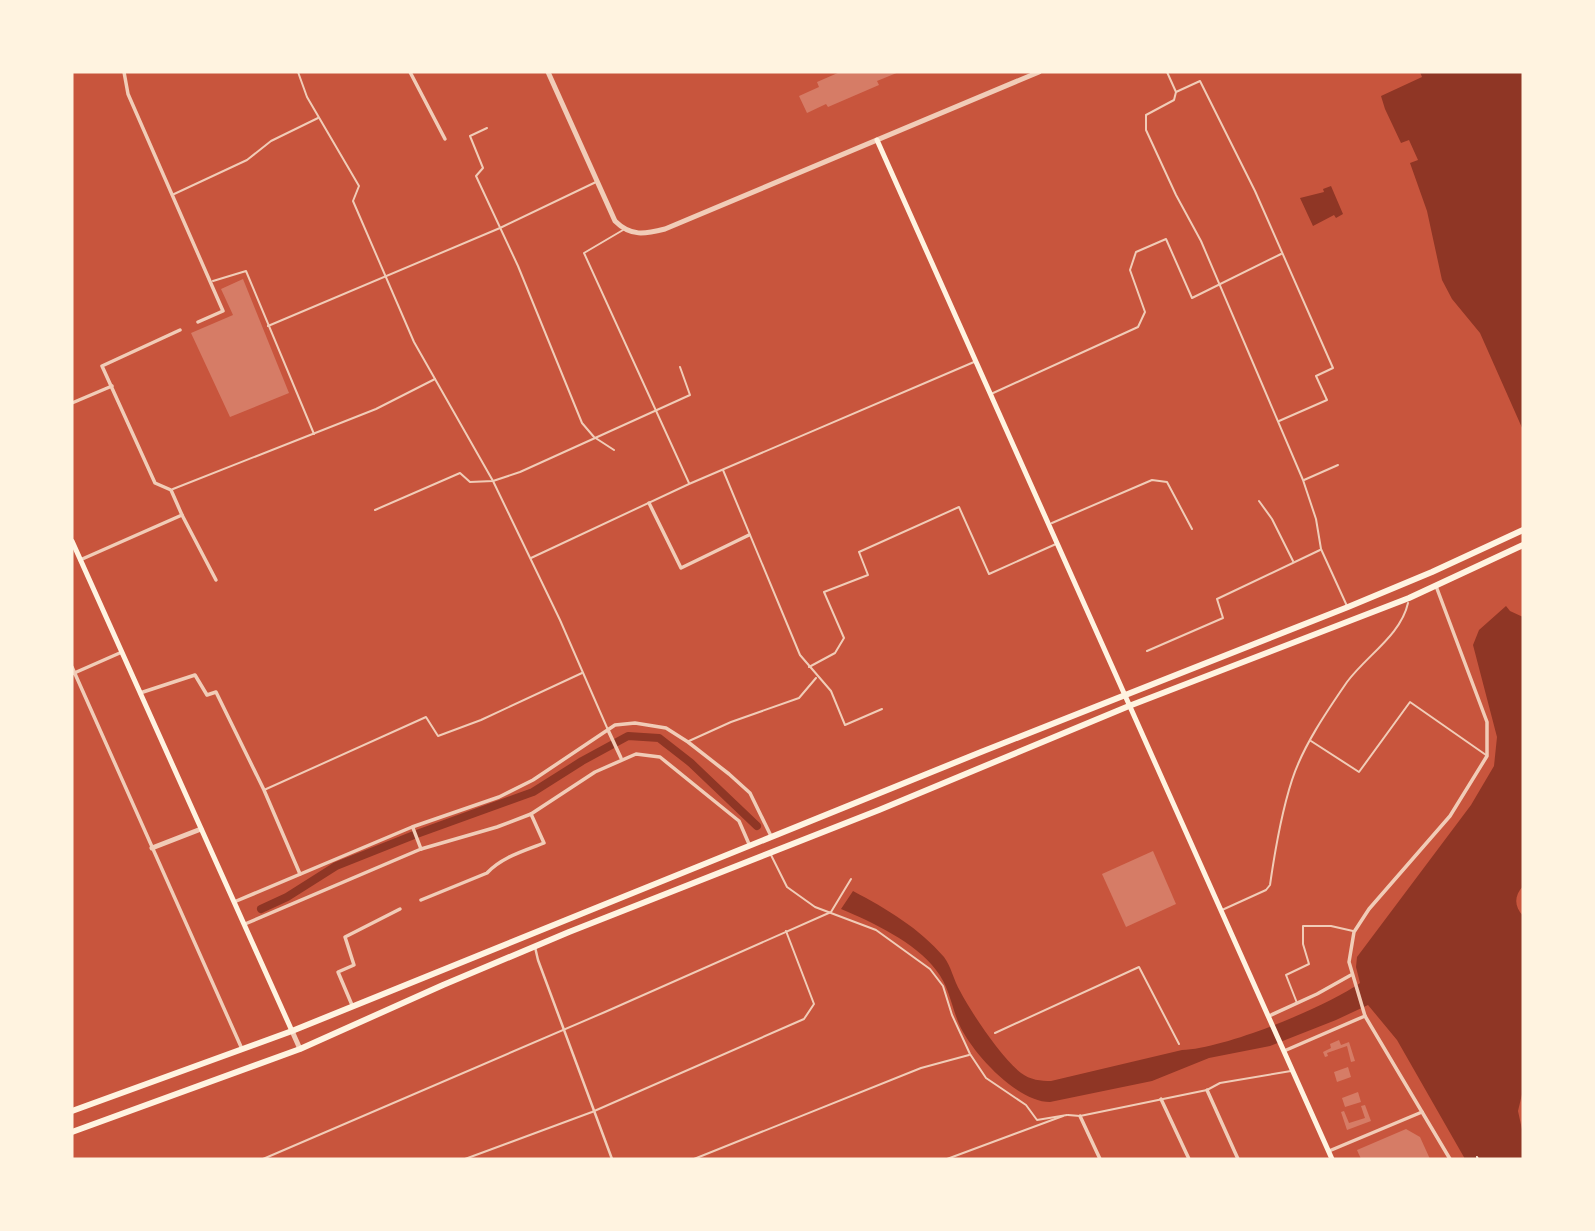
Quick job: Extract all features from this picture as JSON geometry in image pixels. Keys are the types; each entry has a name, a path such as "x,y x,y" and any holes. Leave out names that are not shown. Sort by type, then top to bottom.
{"main road":[{"path":"877,140 1332,1159"},
{"path":"72,1111 292,1031 1125,694 1348,607 1523,530"},
{"path":"72,541 292,1031"},
{"path":"72,1132 300,1049 535,947 879,810 1129,706 1409,598 1523,545"}],"street":[{"path":"124,72 128,94 223,311 198,322"},
{"path":"410,72 445,139"},
{"path":"548,72 615,221 636,234 665,229 1039,72"},
{"path":"180,330 102,366 155,483 171,490 216,580"},
{"path":"72,403 112,386"},
{"path":"649,503 681,568 750,535"},
{"path":"80,560 182,515"},
{"path":"1436,586 1487,722 1487,755 1450,816 1369,909 1354,932 1349,962 1365,1016 1450,1159"},
{"path":"73,674 121,652"},
{"path":"72,667 242,1049"},
{"path":"140,693 195,675 206,695 216,692 264,790 300,874"},
{"path":"234,902 412,827 499,797 533,780 615,725 635,723 666,728 688,742 750,793 772,838"},
{"path":"608,730 621,758"},
{"path":"244,924 421,849 531,814 595,772 621,758 636,754 660,757 738,821 750,846"},
{"path":"421,900 488,873 511,856 544,843 531,814"},
{"path":"412,827 421,849"},
{"path":"152,848 201,829"},
{"path":"353,1006 338,972 354,965 345,937 401,909"},
{"path":"535,947 611,1159"},
{"path":"1269,1016 1352,975"},
{"path":"1284,1051 1365,1016"},
{"path":"292,1031 300,1049"},
{"path":"1207,1090 1238,1159"},
{"path":"1161,1099 1189,1159"},
{"path":"1329,1151 1422,1112"},
{"path":"1080,1116 1100,1159"}],"lane":[{"path":"298,72 307,97 359,186 354,201 414,342 493,481 531,558 608,730"},
{"path":"1167,72 1176,92 1174,100 1146,115 1146,130 1220,285 1303,480 1316,519 1321,549 1348,607"},
{"path":"1176,92 1200,81 1255,191 1333,368 1316,376 1327,400 1278,422"},
{"path":"172,195 247,160 271,141 319,118"},
{"path":"487,128 470,136 483,169 476,176 518,266 582,423 594,437 614,450"},
{"path":"268,326 500,228 597,182"},
{"path":"624,229 584,253 689,484"},
{"path":"989,395 1138,327 1145,312 1130,270 1136,252 1166,239 1192,298 1282,254"},
{"path":"209,282 246,271 315,435"},
{"path":"531,558 689,484 975,361"},
{"path":"375,510 460,473 470,482 493,481 520,472 690,396 680,367"},
{"path":"171,490 242,460 315,435 436,379"},
{"path":"1303,480 1338,465"},
{"path":"722,470 800,656 831,691 845,725 882,709"},
{"path":"1048,524 1152,480 1167,482 1192,529"},
{"path":"1259,501 1272,519 1293,562"},
{"path":"809,667 835,653 844,638 824,592 868,575 859,552 959,508 989,574 1056,544"},
{"path":"1147,651 1223,618 1217,598 1321,549"},
{"path":"1221,910 1266,890 1270,885 1292,778 1311,740 1349,681 1405,617 1409,598"},
{"path":"264,790 426,717 438,736 481,720 583,672"},
{"path":"688,742 731,722 799,698 817,678"},
{"path":"1311,740 1359,772 1410,702 1487,755"},
{"path":"770,852 787,887 815,907 876,930 930,969 943,986 952,1015 970,1054 986,1078 1026,1105 1037,1120 1067,1115 1080,1116 1207,1090 1220,1083 1292,1071"},
{"path":"262,1159 831,912 851,879"},
{"path":"1297,1003 1286,975 1309,964 1303,944 1303,926 1331,926 1354,932"},
{"path":"465,1159 592,1112 804,1019 814,1004 786,931"},
{"path":"995,1033 1139,967 1179,1044"},
{"path":"694,1159 921,1068 970,1054"},
{"path":"947,1159 1067,1115"}],"shaded area":[{"path":"1420,72 1523,72 1523,430 1480,333 1452,299 1442,280 1427,211 1410,163 1418,160 1409,140 1401,143 1381,96 1422,77"},
{"path":"1331,186 1343,214 1336,218 1334,215 1313,226 1300,198 1324,192 1323,189"},
{"path":"1506,606 1523,617 1523,886 1516,901 1523,916 1523,1090 1518,1111 1523,1134 1523,1159 1465,1159 1397,1040 1368,1005 1270,1046 1209,1058 1152,1081 1050,1102 1037,1100 1010,1085 974,1048 959,1024 944,983 917,950 892,934 841,909 853,891 890,912 924,937 946,961 965,1000 996,1046 1021,1073 1036,1080 1051,1081 1182,1050 1201,1048 1248,1035 1299,1015 1360,983 1356,967 1357,957 1471,805 1494,766 1497,737 1473,645 1479,630"}],"building":[{"path":"840,72 899,72 877,81 879,85 807,113 799,96 819,87 817,82"},
{"path":"243,279 289,393 230,417 191,333 233,315 221,289"},
{"path":"1153,851 1176,904 1126,927 1102,874"},
{"path":"1339,1040 1341,1045 1349,1042 1355,1061 1351,1062 1347,1046 1327,1053 1328,1056 1325,1057 1323,1052 1331,1048 1330,1044"},
{"path":"1348,1067 1351,1077 1337,1082 1334,1072"},
{"path":"1358,1092 1361,1102 1345,1107 1342,1098"},
{"path":"1365,1105 1371,1121 1347,1130 1341,1112 1344,1111 1349,1123 1365,1118 1361,1106"},
{"path":"1406,1129 1420,1137 1430,1159 1361,1159 1357,1150"}],"waterway":[{"path":"261,909 287,897 336,866 533,792 628,736 659,738 691,763 757,826"}]}
